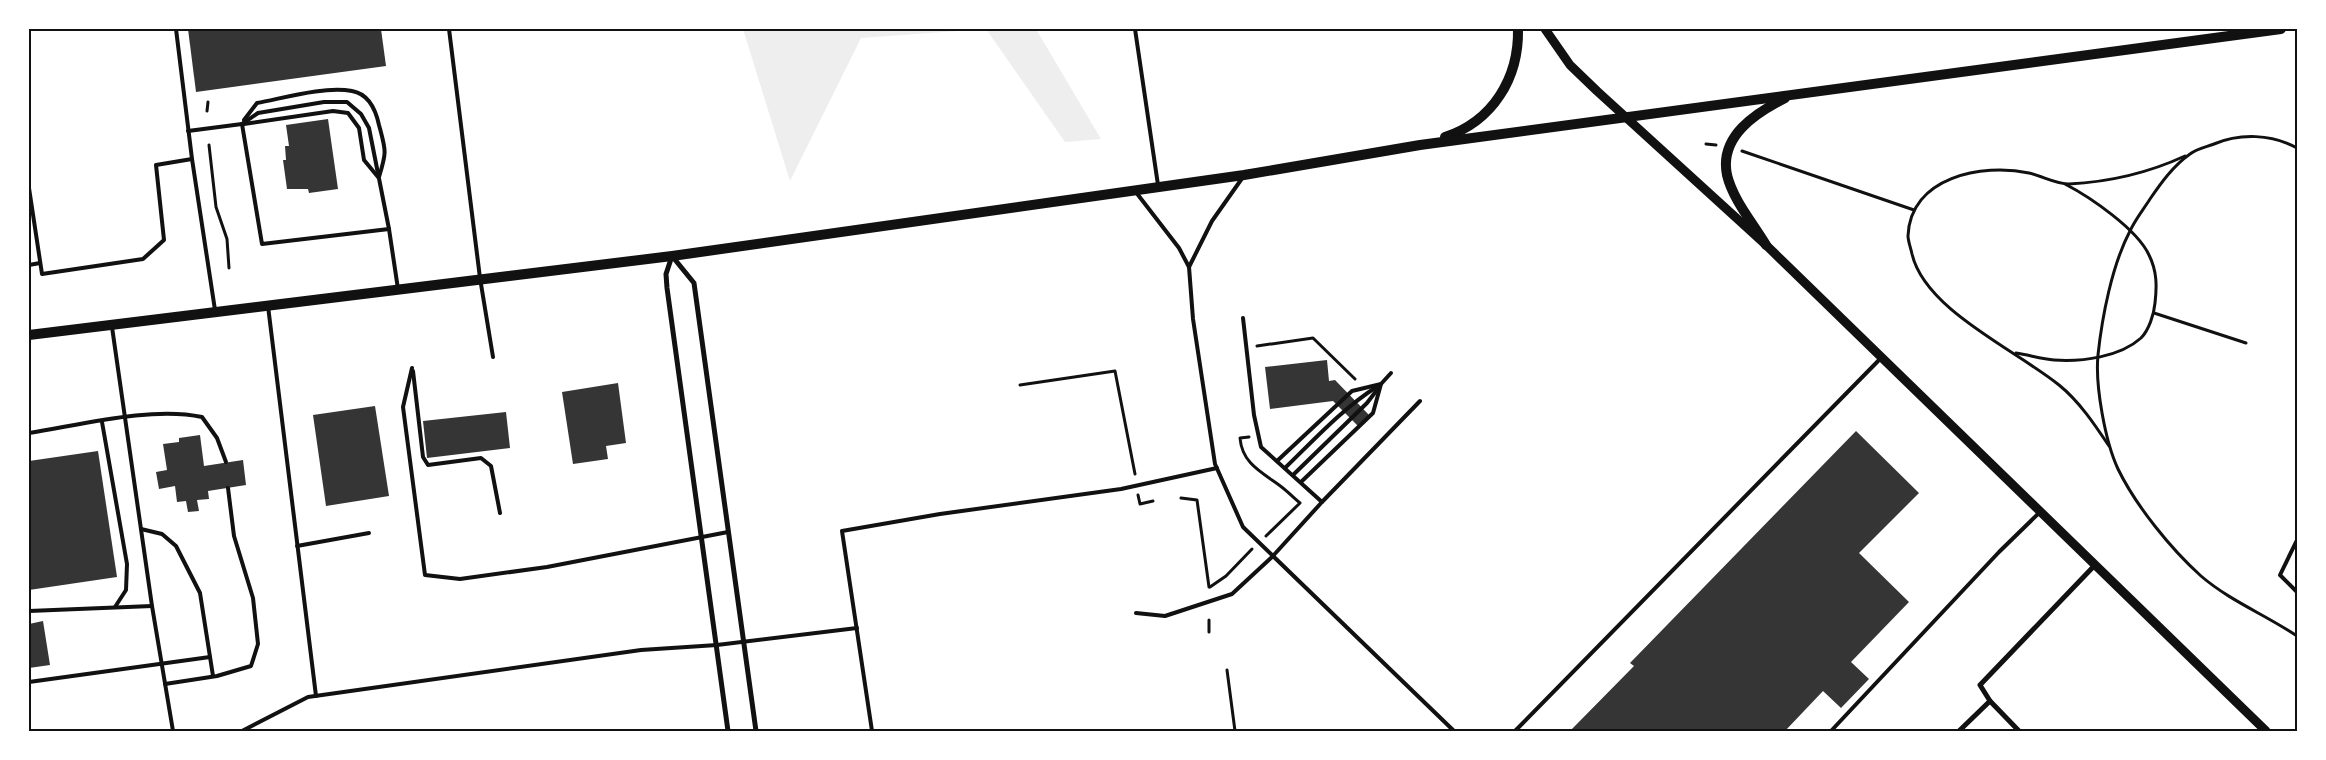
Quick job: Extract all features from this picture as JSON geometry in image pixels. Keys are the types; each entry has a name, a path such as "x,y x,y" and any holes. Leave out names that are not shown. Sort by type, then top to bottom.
{"main road":[{"path":"1420,145 1458,132 1479,120 1494,104 1506,88 1514,67 1519,46 1518,29"},
{"path":"29,335 480,278 672,256 1158,188 1420,145 2280,29"},
{"path":"1766,245 1736,197 1727,174 1730,148 1739,128 1764,109 1794,94"}],"street":[{"path":"1545,29 1570,65 1766,245 2266,731"},
{"path":"672,256 694,283 756,731"},
{"path":"672,256 666,274 667,288 728,731"},
{"path":"2018,731 1990,701 1980,685 2095,565"},
{"path":"1959,731 1990,701"}],"lane":[{"path":"176,29 188,130 215,312"},
{"path":"449,29 480,278 493,357"},
{"path":"1135,29 1158,188"},
{"path":"379,177 386,153 375,109 366,99 353,91 325,91 257,103 242,124 262,244 389,230"},
{"path":"242,124 258,113 324,102 347,102 361,114 369,128 389,230 398,289"},
{"path":"188,130 333,111 348,113 359,128 364,160 379,177"},
{"path":"29,188 42,274 143,259 164,240 156,165 192,159"},
{"path":"1189,267 1212,221 1244,175"},
{"path":"1135,191 1179,248 1189,267 1193,319 1217,468 1242,527 1454,731"},
{"path":"29,265 40,262"},
{"path":"268,306 316,696"},
{"path":"1243,318 1254,415 1262,447 1322,502"},
{"path":"111,325 152,606 173,731"},
{"path":"1515,731 1882,357"},
{"path":"500,514 491,466 481,458 428,465 423,457 412,368 403,407 425,575 460,579 547,567 728,532"},
{"path":"1292,475 1367,403 1391,373"},
{"path":"1277,461 1352,390 1381,384"},
{"path":"1285,468 1360,397 1381,384"},
{"path":"1301,482 1373,413 1381,384"},
{"path":"1136,613 1165,616 1232,594 1272,557 1322,502 1420,401"},
{"path":"29,433 125,418 182,413 202,417 217,438 226,462"},
{"path":"102,422 127,564 126,590 115,608"},
{"path":"872,731 842,532 940,514 1136,486 1217,468"},
{"path":"165,684 213,676 251,666 258,644 254,598 234,536 228,488"},
{"path":"1831,731 1999,552 2040,512"},
{"path":"141,529 162,534 176,546 200,593 213,676"},
{"path":"297,546 368,533"},
{"path":"2297,540 2280,575 2297,592"},
{"path":"29,611 152,606"},
{"path":"242,731 308,697 641,650 717,645 857,628"},
{"path":"29,682 210,657"}],"path":[{"path":"207,111 208,102"},
{"path":"2065,184 2123,178 2161,167 2228,138 2264,136 2297,148"},
{"path":"1706,144 1730,148 1914,210"},
{"path":"209,145 216,207 227,239 229,268"},
{"path":"2190,153 2172,170 2130,231 2120,254 2108,297 2098,356 2102,410 2111,450 2118,469 2138,502 2168,540 2202,576 2230,596 2297,636"},
{"path":"2013,353 2054,360 2098,356 2124,349 2143,336 2154,313 2158,283 2149,254 2130,231 2085,195 2065,184 2028,173 1983,170 1950,178 1926,196 1914,210 1908,236 1915,265 1929,288 1948,308 2060,386 2092,422 2111,450"},
{"path":"2154,313 2246,343"},
{"path":"1258,355 1257,345 1313,338 1363,388"},
{"path":"1020,385 1115,371 1140,504 1153,501"},
{"path":"1203,592 1226,576 1300,503 1279,485 1252,467 1241,446 1240,438 1258,435"},
{"path":"1181,498 1197,500 1210,586"},
{"path":"1209,620 1209,632"},
{"path":"1227,670 1235,731"}],"shaded area":[{"path":"743,29 986,29 861,38 790,181"},
{"path":"986,29 1036,29 1101,139 1065,142"}],"building":[{"path":"188,29 381,29 386,66 196,92"},
{"path":"328,119 338,189 309,193 308,189 287,189 283,160 286,160 285,146 289,146 286,125"},
{"path":"1327,360 1329,381 1335,380 1369,415 1358,426 1333,401 1270,409 1265,367"},
{"path":"618,383 626,443 606,446 608,459 573,464 562,392"},
{"path":"375,406 389,496 326,506 313,415"},
{"path":"506,412 510,448 427,458 423,421"},
{"path":"1856,431 1919,493 1859,553 1909,602 1851,662 1869,679 1841,708 1823,691 1785,731 1570,731 1634,666 1630,663"},
{"path":"200,435 204,466 243,460 246,485 208,491 209,499 197,500 199,511 188,512 186,501 177,502 175,486 159,489 156,472 167,470 163,444 179,442 179,438"},
{"path":"98,451 117,577 29,590 29,461"},
{"path":"43,621 50,665 29,668 29,624"}]}
